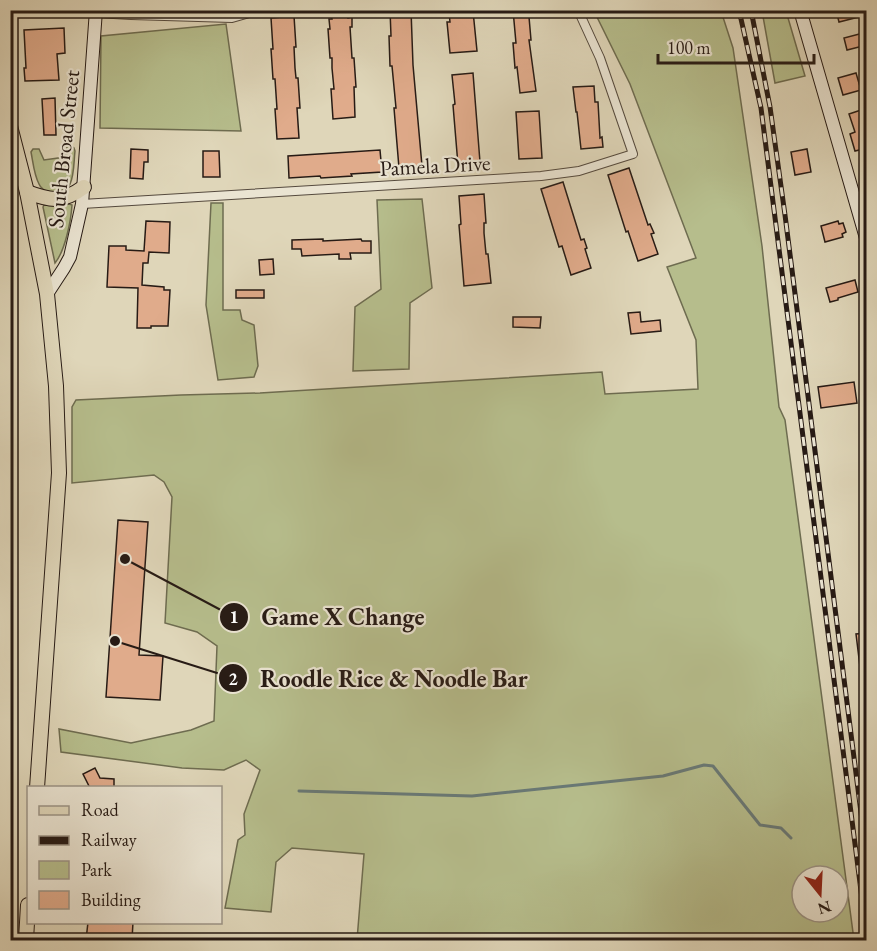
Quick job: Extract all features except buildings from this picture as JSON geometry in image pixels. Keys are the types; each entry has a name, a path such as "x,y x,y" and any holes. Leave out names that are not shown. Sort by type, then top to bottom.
{"main road":[{"path":"800,10 867,238"},
{"name":"South Broad Street","path":"47,294 70,256 82,204 96,12"},
{"path":"10,126 27,192 47,294 56,386 59,473 37,786"},
{"path":"27,192 42,198 54,199 68,197 84,188"},
{"path":"26,940 27,922"}],"street":[{"path":"96,12 232,18 260,10"},
{"name":"Pamela Drive","path":"82,204 541,176 579,171 633,154 600,58 578,10"}],"green space":[{"path":"594,11 721,11 733,48 762,246 779,407 785,420 844,864 790,864 790,924 850,924 850,910 854,940 357,940 364,854 292,848 276,862 271,912 225,908 238,840 245,835 244,814 260,770 246,760 224,770 182,768 61,752 59,729 131,743 191,730 214,721 217,646 197,632 165,623 172,497 164,482 154,475 72,483 72,407 76,400 260,393 602,372 605,394 698,389 696,340 667,267 696,258 630,84"},
{"path":"762,11 786,11 805,76 775,83"},
{"path":"226,24 241,131 100,128 101,36"},
{"path":"70,145 75,151 72,180 69,186 65,191 58,193 43,190 36,177 31,152 33,149 39,149 44,160 65,157 67,147"},
{"path":"422,199 432,288 410,303 409,369 353,371 355,307 381,289 377,200"},
{"path":"211,203 223,203 223,310 240,310 242,320 254,325 258,366 254,377 218,380 206,305"},
{"path":"44,205 72,205 67,235 55,263 43,207"}],"waterway":[{"path":"299,791 472,796 663,776 704,765 713,766 760,825 781,828 791,838"}],"railway":[{"path":"739,10 761,108 866,930"},
{"path":"751,10 770,107 785,215 866,852"}],"place":[{"name":"Game X Change","path":"125,559"},
{"name":"Roodle Rice & Noodle Bar","path":"115,641"}]}
